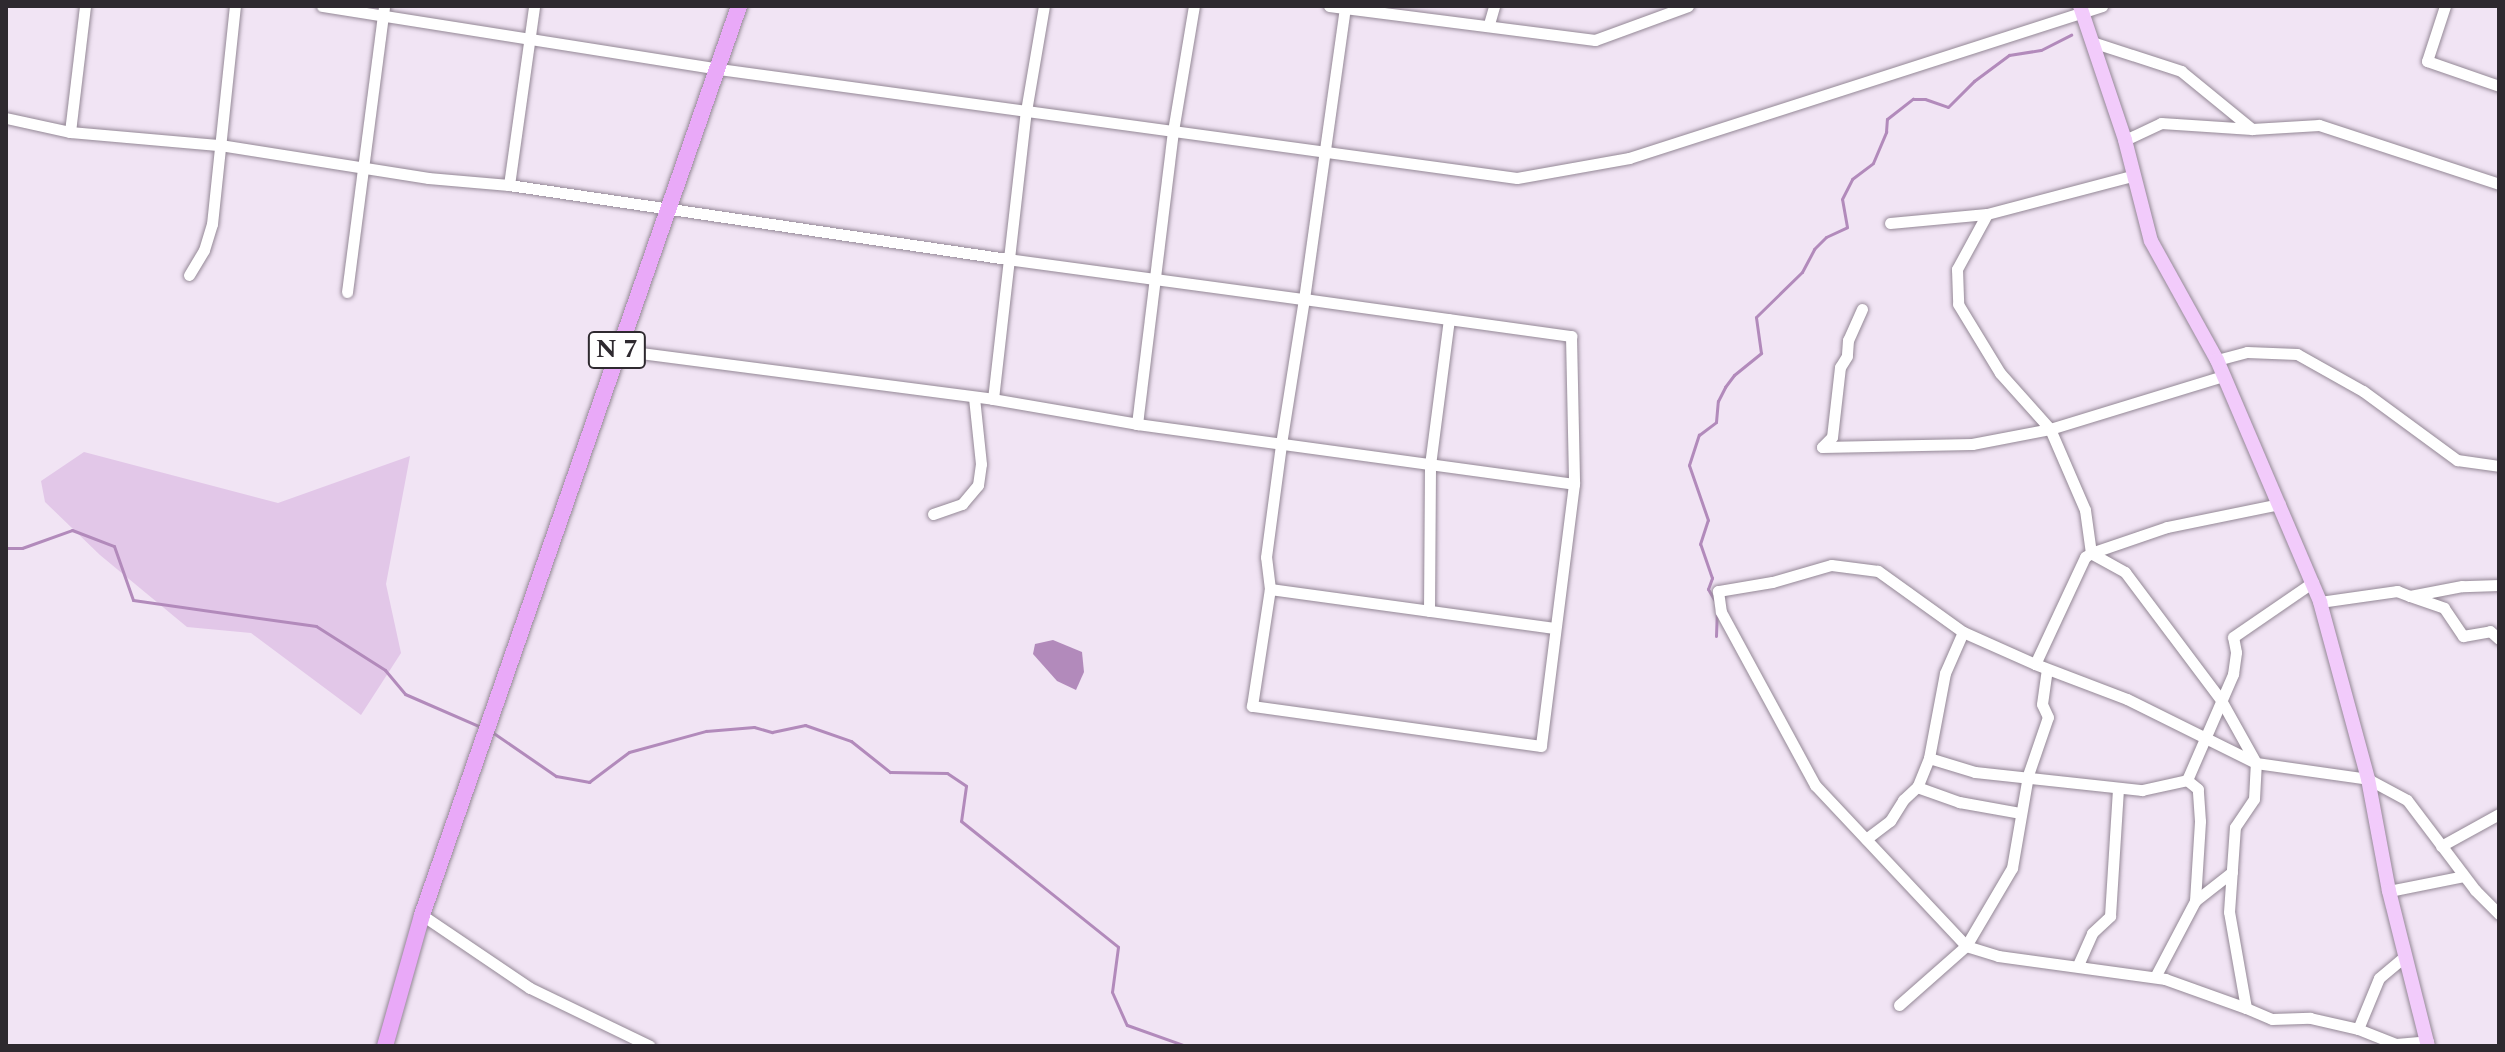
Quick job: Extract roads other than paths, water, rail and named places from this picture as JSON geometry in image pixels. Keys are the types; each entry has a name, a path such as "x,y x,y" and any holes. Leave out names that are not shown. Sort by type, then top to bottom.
{"highway":[{"name":"N 7","path":"385,1046 422,915 739,6"}],"main road":[{"path":"2081,9 2125,140 2151,241 2217,360 2320,602 2368,779 2389,891 2428,1043"}],"street":[{"path":"70,132 85,6"},
{"path":"189,275 204,250 212,224 235,6"},
{"path":"322,6 383,10 530,40 719,69 1517,178 1629,158 2081,9 2102,6"},
{"path":"509,185 534,6"},
{"path":"993,399 1026,111 1044,6"},
{"path":"1137,424 1173,131 1194,6"},
{"path":"1329,6 1489,24 1595,40 1688,6"},
{"path":"1489,24 1494,6"},
{"path":"2445,6 2427,61 2499,86"},
{"path":"6,118 70,132 220,145 428,178 509,185 1007,259 1304,299 1571,336 1574,484 1541,746 1252,706 1270,589 1266,557 1281,444 1304,299 1322,151 1345,7"},
{"path":"347,292 383,10"},
{"path":"2092,42 2181,71 2252,129"},
{"path":"2125,140 2161,123 2252,129 2319,125 2499,184"},
{"path":"1890,223 1987,214 2132,176"},
{"path":"1987,214 1957,269 1958,304 2000,373 2050,429 2085,510 2091,553"},
{"path":"1862,309 1848,340 1847,356 1840,367 1832,437 1822,447 1972,444 2050,429 2223,376"},
{"path":"1429,611 1430,465 1449,319"},
{"path":"617,350 993,399 1137,424 1574,484"},
{"path":"2217,360 2247,352 2297,354 2363,391 2457,460 2499,466"},
{"path":"933,514 962,504 978,485 981,464 974,397"},
{"path":"2035,664 2085,557 2091,553 2167,527 2280,504"},
{"path":"2091,553 2125,572 2221,700 2256,763 2254,799 2235,827 2229,912 2246,1008"},
{"path":"2428,1043 2396,1044 2358,1029 2310,1018 2272,1019 2155,977 1998,956 1966,946 1815,785 1721,612 1718,591 1772,582 1831,565 1878,571 1963,632 2047,670 2127,699 2256,763 2368,779 2407,800 2464,876 2499,914"},
{"path":"2187,780 2203,737 2233,674 2233,637 2313,582"},
{"path":"2410,596 2462,586 2499,585"},
{"path":"1270,589 1554,628"},
{"path":"2320,602 2397,591 2444,608 2463,636 2490,631 2499,639"},
{"path":"1866,839 1890,821 1903,800 1917,787 1929,758 1945,673 1963,632"},
{"path":"1899,1005 1966,946 2012,868 2028,775 2048,717 2042,704 2047,670"},
{"path":"1929,758 1975,772 2028,775 2118,788 2142,790 2187,780"},
{"path":"2187,780 2198,789 2200,821 2195,901"},
{"path":"1917,787 1959,802 2021,813"},
{"path":"2078,965 2092,933 2110,916 2118,788"},
{"path":"2441,846 2499,814"},
{"path":"2155,977 2195,901 2232,872"},
{"path":"2389,891 2464,876"},
{"path":"422,915 530,988 650,1046"},
{"path":"2358,1029 2379,978 2404,957"}],"waterway":[{"path":"1715,601 1708,589 1712,578 1700,544 1708,520 1689,465 1699,435 1716,422 1718,401 1725,387 1734,375 1761,353 1756,317 1802,272 1814,249 1826,237 1847,227 1842,199 1852,179 1873,163 1886,132 1887,119 1913,99 1925,99 1948,107 1974,81 2009,55 2041,50 2071,35"},
{"path":"6,548 22,548 72,530 114,546 133,600 316,626 385,670 405,694 481,727"},
{"path":"1716,636 1717,612"},
{"path":"492,732 556,776 589,782 629,752 706,731 754,727 772,732 805,725 851,741 890,772 947,773 966,786 961,821 1118,947 1112,992 1127,1025 1186,1046"}]}
